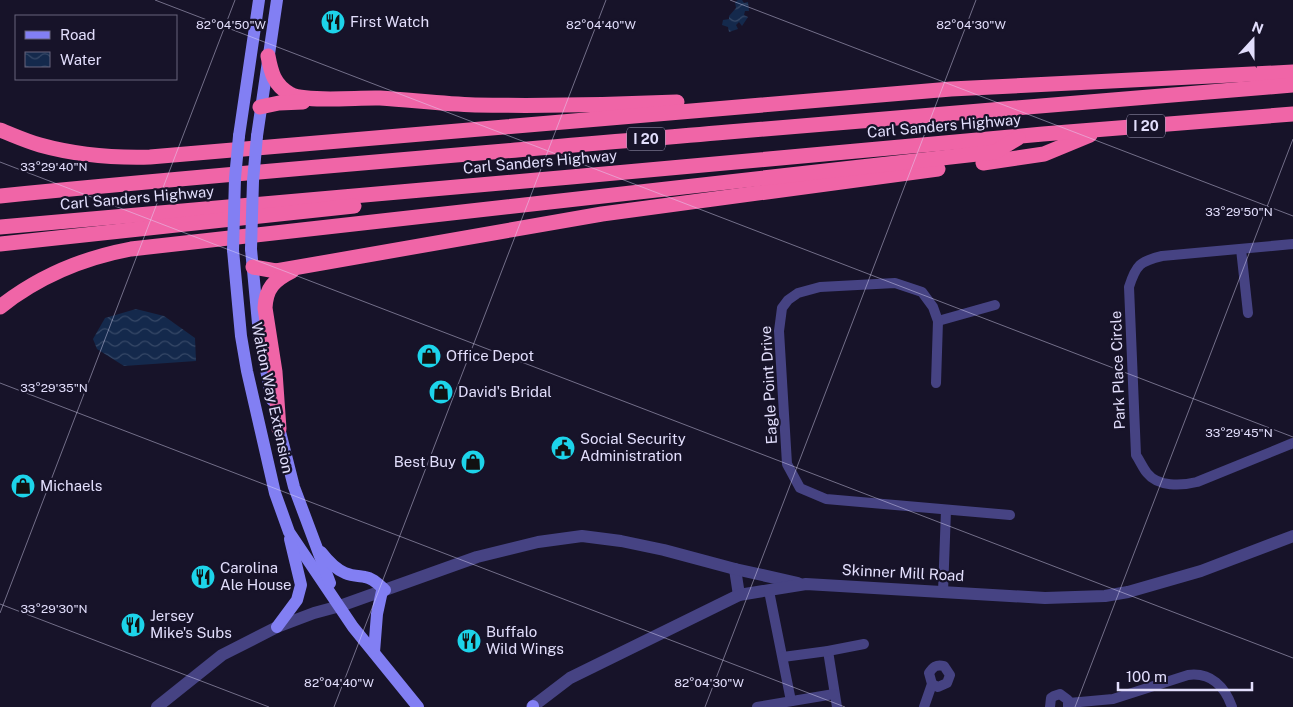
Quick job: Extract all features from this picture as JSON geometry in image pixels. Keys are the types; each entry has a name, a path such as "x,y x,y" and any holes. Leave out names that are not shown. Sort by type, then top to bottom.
{"highway":[{"path":"268,56 272,77 280,87 290,95 309,98 380,98 484,105 626,104 702,101 729,107"},
{"path":"0,130 39,144 70,152 127,158 150,158 951,89 1293,72"},
{"name":"Carl Sanders Highway","path":"0,196 209,175 1141,96 1293,85"},
{"path":"260,107 292,102 408,101"},
{"name":"Carl Sanders Highway","path":"0,227 1021,136 1293,114"},
{"path":"253,267 276,271 602,214 1044,154 1103,129"},
{"path":"0,307 29,287 65,268 98,256 131,248 995,152 1021,136"},
{"path":"0,244 376,204 436,188"},
{"path":"279,429 275,372 265,301 272,284 278,278 298,267"}],"main road":[{"name":"Walton Way Extension","path":"259,0 241,113 235,178 233,252 240,336 247,371 275,493 289,532 353,627 418,707"},
{"name":"Walton Way Extension","path":"277,0 260,107 253,181 252,249 259,334 279,429 294,487 340,606"},
{"path":"241,113 260,107"},
{"path":"233,252 253,267"},
{"path":"277,626 297,600 301,585 289,532"},
{"path":"315,545 330,563 354,576 366,577 374,581 384,591 377,614 374,652"}],"street":[{"name":"Park Place Circle","path":"1293,244 1162,256 1148,259 1134,271 1129,287 1136,455 1148,475 1164,483 1182,486 1197,482 1293,443"},
{"path":"1241,249 1248,313"},
{"name":"Eagle Point Drive","path":"936,383 938,321 934,307 922,292 895,283 820,287 798,293 788,300 782,308 779,331 788,464 800,488 826,499 1010,515"},
{"path":"938,321 995,305"},
{"path":"943,592 946,510"},
{"path":"157,707 222,655 277,626 384,591 477,557 538,542 582,536 621,541 806,584"},
{"name":"Skinner Mill Road","path":"533,707 570,678 739,595 806,584 1045,598 1105,596 1128,592 1201,571 1293,536"},
{"path":"735,569 739,595"},
{"path":"770,591 791,701"},
{"path":"783,657 864,644"},
{"path":"828,651 837,707"},
{"path":"1050,707 1051,698 1057,694 1065,696 1069,705 1113,699 1188,675 1197,674 1219,685 1227,693 1232,707"},
{"path":"924,707 932,684"},
{"path":"757,707 834,694"}],"water":[{"path":"742,0 744,3 748,2 749,11 745,11 744,15 748,17 742,26 739,22 736,25 738,29 729,32 728,27 722,25 723,20 729,19 729,16 736,8 735,2"},
{"path":"136,309 164,316 195,338 196,361 124,366 97,349 93,339 105,318"}],"place":[{"name":"First Watch","path":"333,22"},
{"name":"Office Depot","path":"429,356"},
{"name":"David's Bridal","path":"441,392"},
{"name":"Social Security Administration","path":"563,448"},
{"name":"Best Buy","path":"473,462"},
{"name":"Michaels","path":"23,486"},
{"name":"Carolina Ale House","path":"203,577"},
{"name":"Jersey Mike's Subs","path":"133,625"},
{"name":"Buffalo Wild Wings","path":"469,641"}]}
